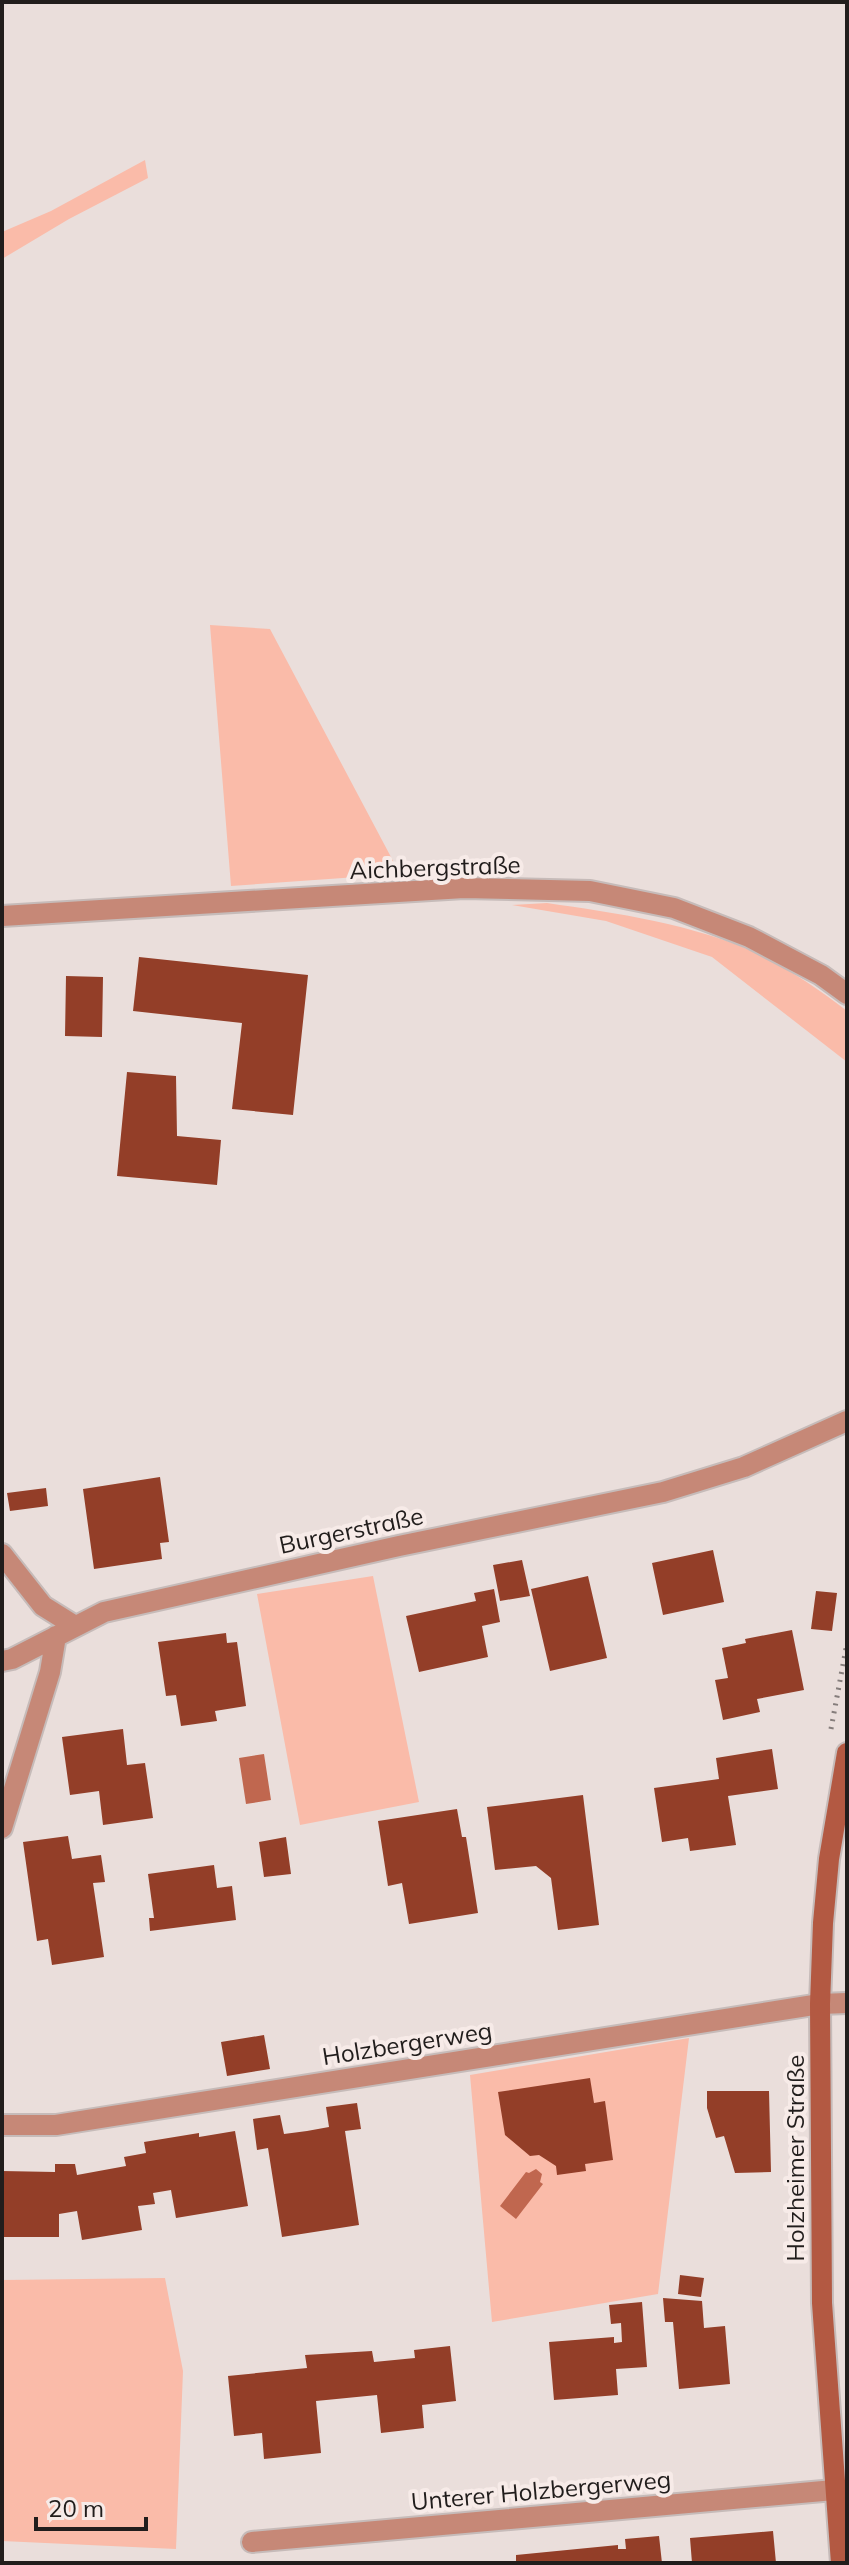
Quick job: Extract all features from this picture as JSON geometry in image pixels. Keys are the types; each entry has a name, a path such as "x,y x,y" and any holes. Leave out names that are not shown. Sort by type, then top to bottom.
{"street":[{"name":"Aichbergstraße","path":"2,916 464,888 590,891 674,908 749,937 821,975 847,994"},
{"name":"Burgerstraße","path":"2,1661 12,1659 104,1612 150,1599 663,1492 744,1467 847,1421"},
{"path":"2,1554 43,1606 75,1626"},
{"path":"2,1828 50,1672 56,1636"},
{"name":"Holzheimer Straße","path":"841,2563 822,2303 820,2004 829,1859 847,1753"},
{"name":"Holzbergerweg","path":"2,2125 56,2125 820,2004 847,2003"},
{"name":"Unterer Holzbergerweg","path":"252,2542 834,2490"}],"shaded area":[{"path":"145,160 148,178 69,219 2,259 2,232 51,211"},
{"path":"210,625 270,629 400,874 231,886"},
{"path":"547,903 681,927 734,944 770,960 847,1011 847,1062 712,957 606,921 512,905"},
{"path":"373,1576 419,1802 300,1825 257,1594"},
{"path":"264,1754 271,1800 246,1804 239,1758"},
{"path":"689,2038 658,2294 492,2322 470,2075"},
{"path":"536,2169 542,2174 540,2182 543,2184 516,2219 500,2206 526,2172"},
{"path":"165,2278 183,2371 176,2549 2,2541 2,2280"}],"building":[{"path":"139,957 308,975 293,1115 232,1109 242,1023 133,1011"},
{"path":"66,976 103,977 102,1037 65,1036"},
{"path":"127,1072 176,1076 177,1136 221,1140 217,1185 117,1176"},
{"path":"160,1477 169,1542 160,1543 162,1559 94,1569 83,1489"},
{"path":"46,1488 48,1506 10,1511 7,1493"},
{"path":"713,1550 724,1602 663,1615 652,1563"},
{"path":"522,1560 530,1596 500,1601 493,1565"},
{"path":"588,1576 607,1658 550,1671 531,1589"},
{"path":"494,1589 500,1622 482,1626 488,1657 419,1672 406,1616 476,1601 474,1593"},
{"path":"816,1591 837,1593 832,1631 811,1629"},
{"path":"792,1630 804,1690 757,1699 760,1712 723,1720 715,1680 728,1678 722,1648 746,1643 745,1639"},
{"path":"226,1633 227,1643 237,1642 246,1706 215,1711 217,1721 181,1726 176,1695 166,1696 158,1642"},
{"path":"123,1729 127,1765 145,1763 153,1818 103,1825 99,1791 70,1795 62,1737"},
{"path":"772,1749 778,1789 728,1796 736,1845 690,1851 688,1838 662,1842 654,1788 719,1779 716,1758"},
{"path":"583,1795 599,1925 558,1930 551,1878 536,1866 495,1870 487,1807"},
{"path":"457,1809 462,1837 466,1837 478,1913 409,1924 402,1883 388,1886 378,1821"},
{"path":"68,1836 72,1859 101,1855 105,1882 93,1883 104,1957 52,1965 48,1939 37,1941 23,1842"},
{"path":"286,1837 291,1874 264,1877 259,1842"},
{"path":"214,1865 217,1888 232,1886 236,1920 150,1931 149,1918 154,1918 148,1874"},
{"path":"264,2035 270,2069 227,2076 221,2042"},
{"path":"590,2078 594,2103 605,2101 613,2160 585,2164 586,2171 557,2175 556,2166 539,2155 530,2156 505,2135 498,2092"},
{"path":"707,2091 769,2091 771,2172 735,2173 724,2136 716,2138 707,2108"},
{"path":"357,2103 361,2129 345,2131 359,2225 282,2237 268,2148 257,2150 253,2119 280,2115 284,2134 307,2131 329,2127 326,2107"},
{"path":"235,2131 248,2206 176,2218 171,2190 153,2193 155,2204 138,2206 142,2230 82,2240 77,2211 59,2214 59,2237 2,2237 2,2171 55,2172 55,2164 75,2164 77,2175 126,2166 124,2157 146,2153 144,2142"},
{"path":"680,2275 704,2278 701,2297 678,2294"},
{"path":"663,2298 702,2301 704,2328 725,2326 730,2384 679,2389 673,2322 665,2322"},
{"path":"642,2302 647,2367 616,2369 618,2395 554,2400 549,2342 614,2337 614,2343 622,2342 621,2323 611,2324 609,2305"},
{"path":"450,2346 456,2401 422,2405 424,2428 381,2433 377,2395 316,2401 321,2453 264,2459 262,2433 234,2436 228,2376 307,2368 305,2355 372,2351 374,2362 415,2358 414,2350"},
{"path":"773,2531 776,2563 692,2563 690,2538"},
{"path":"659,2536 662,2563 516,2563 516,2555 618,2545 618,2549 626,2549 625,2539"}]}
